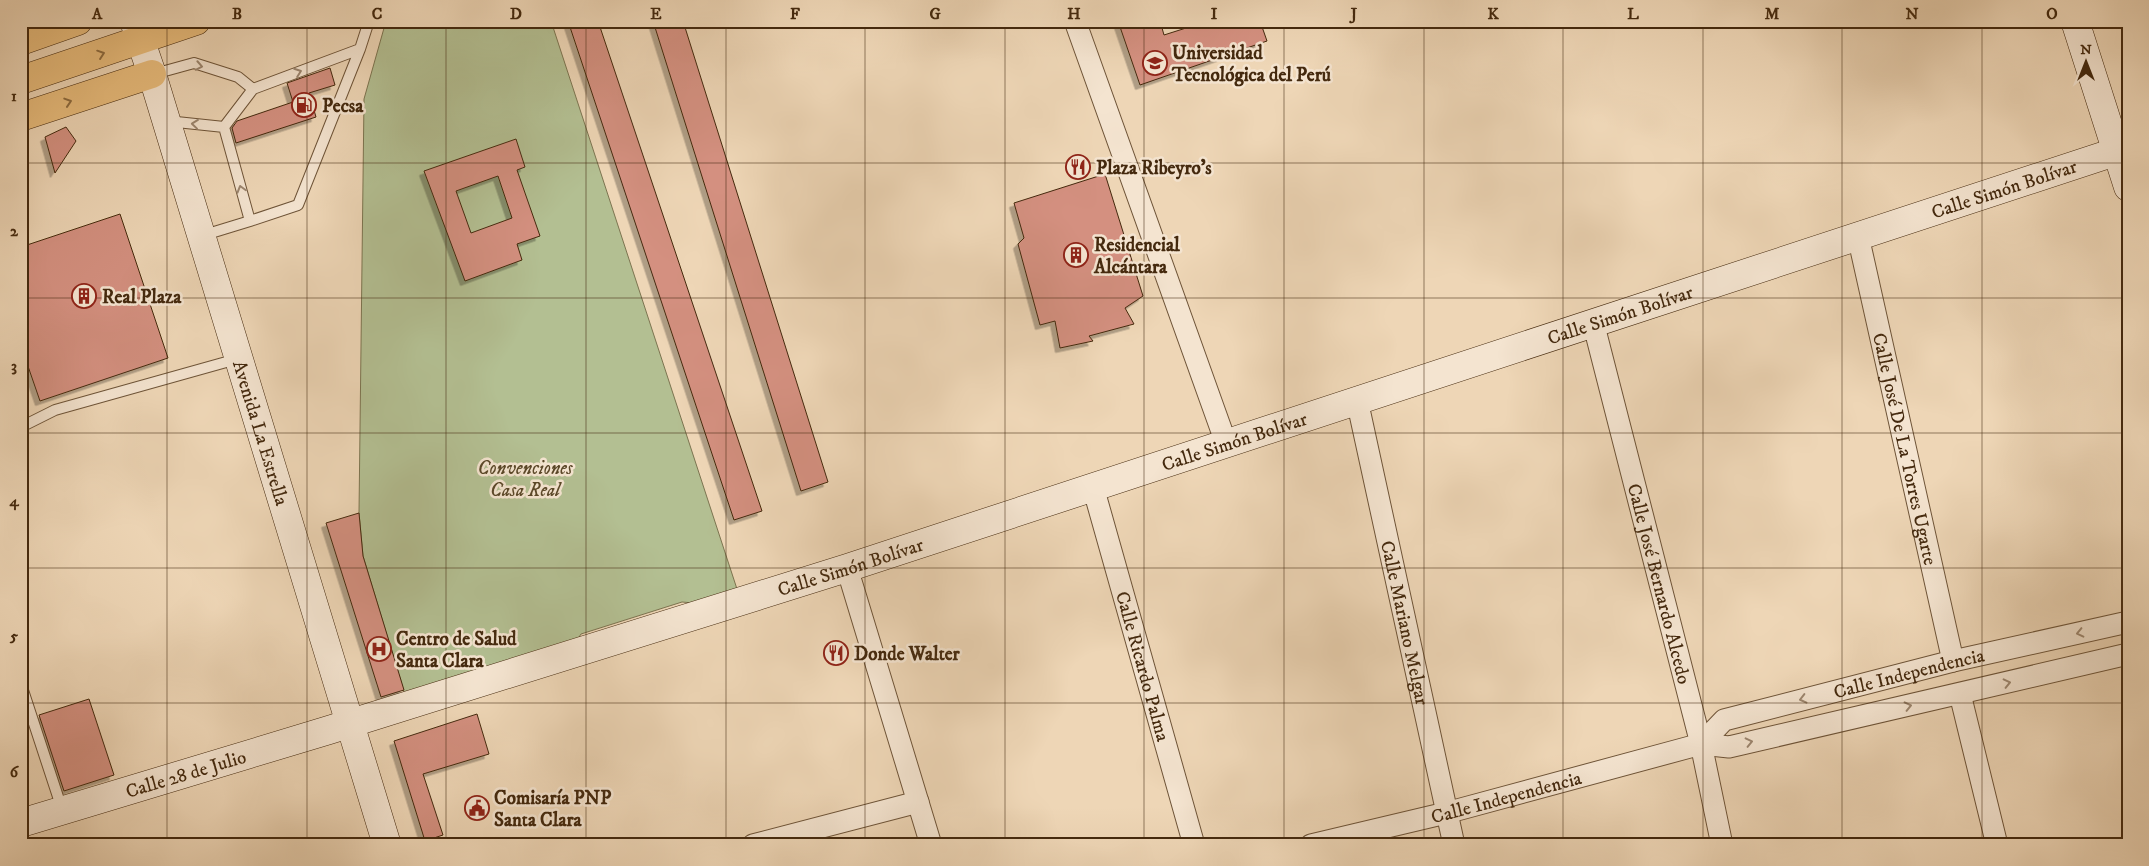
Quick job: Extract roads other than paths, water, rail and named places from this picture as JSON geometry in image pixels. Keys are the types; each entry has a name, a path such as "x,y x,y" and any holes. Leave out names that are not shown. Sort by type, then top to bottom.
{"main road":[{"path":"21,41 78,21"},
{"path":"21,80 138,31 196,21"},
{"path":"21,117 152,74"}],"street":[{"path":"1075,21 1226,443"},
{"path":"2075,21 2128,187"},
{"name":"Avenida La Estrella","path":"138,31 387,845"},
{"name":"Calle Simón Bolívar","path":"349,722 847,568 2118,151"},
{"name":"Calle José De La Torres Ugarte","path":"1858,236 1953,661"},
{"name":"Calle José Bernardo Alcedo","path":"1593,322 1701,744 1722,845"},
{"name":"Calle Mariano Melgar","path":"1356,400 1454,845"},
{"name":"Calle Ricardo Palma","path":"1093,487 1194,845"},
{"path":"847,568 932,845"},
{"name":"Calle Independencia","path":"1701,744 1724,720 1953,661 2128,622"},
{"name":"Calle Independencia","path":"1311,845 1446,813 1701,744 1729,747 2128,654"},
{"path":"1960,694 1997,845"},
{"name":"Calle 28 de Julio","path":"21,823 349,722"},
{"path":"752,845 918,802"}],"lane":[{"path":"202,236 298,205 360,50 369,21"},
{"path":"224,127 253,89 360,50"},
{"path":"152,74 194,63 238,76 253,89"},
{"path":"166,121 224,127"},
{"path":"224,127 250,220"},
{"path":"21,427 55,410 239,359"},
{"path":"21,684 62,811"}],"place":[{"name":"Universidad Tecnológica del Perú","path":"1155,63"},
{"name":"Pecsa","path":"304,105"},
{"name":"Plaza Ribeyro’s","path":"1078,167"},
{"name":"Residencial Alcántara","path":"1076,255"},
{"name":"Real Plaza","path":"84,296"},
{"name":"Centro de Salud Santa Clara","path":"379,649"},
{"name":"Donde Walter","path":"836,653"},
{"name":"Comisaría PNP Santa Clara","path":"477,808"}],"park label":[{"name":"Convenciones Casa Real","path":"525,478"}]}
